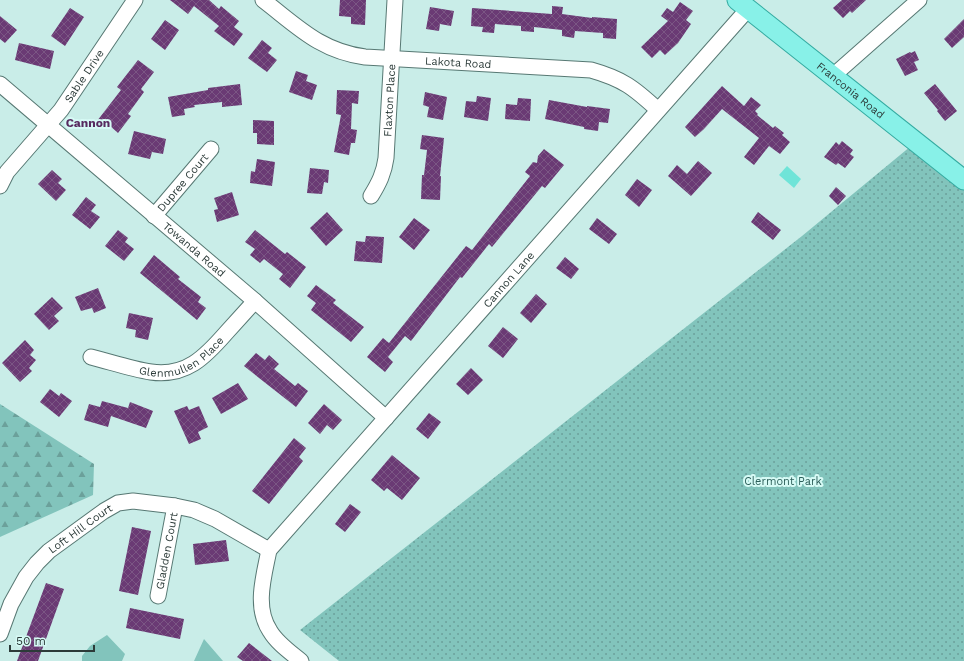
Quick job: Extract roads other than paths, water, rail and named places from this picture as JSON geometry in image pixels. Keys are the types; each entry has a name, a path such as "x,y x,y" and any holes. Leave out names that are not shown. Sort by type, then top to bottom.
{"main road":[{"name":"Franconia Road","path":"743,4 964,180"}],"street":[{"name":"Sable Drive","path":"0,186 7,172 61,110 134,0"},
{"name":"Lakota Road","path":"263,0 304,32 329,48 351,55 591,70 608,74 626,83 658,110"},
{"name":"Flaxton Place","path":"370,196 381,180 386,158 395,0"},
{"path":"834,75 919,0"},
{"name":"Cannon Lane","path":"269,550 658,110 743,4"},
{"name":"Towanda Road","path":"0,84 255,301 386,418"},
{"name":"Dupree Court","path":"154,216 211,149"},
{"name":"Glenmullen Place","path":"91,357 151,372 167,373 180,370 193,365 209,352 255,301"},
{"name":"Loft Hill Court","path":"0,634 11,604 26,577 37,563 55,547 104,511 118,503 133,501 189,508 202,513 269,550"},
{"name":"Gladden Court","path":"158,596 175,506"},
{"path":"269,550 262,591 262,609 264,619 270,632 280,643 301,661"}],"district":[{"name":"Cannon","path":"88,123"}],"park label":[{"name":"Clermont Park","path":"783,481"}]}
